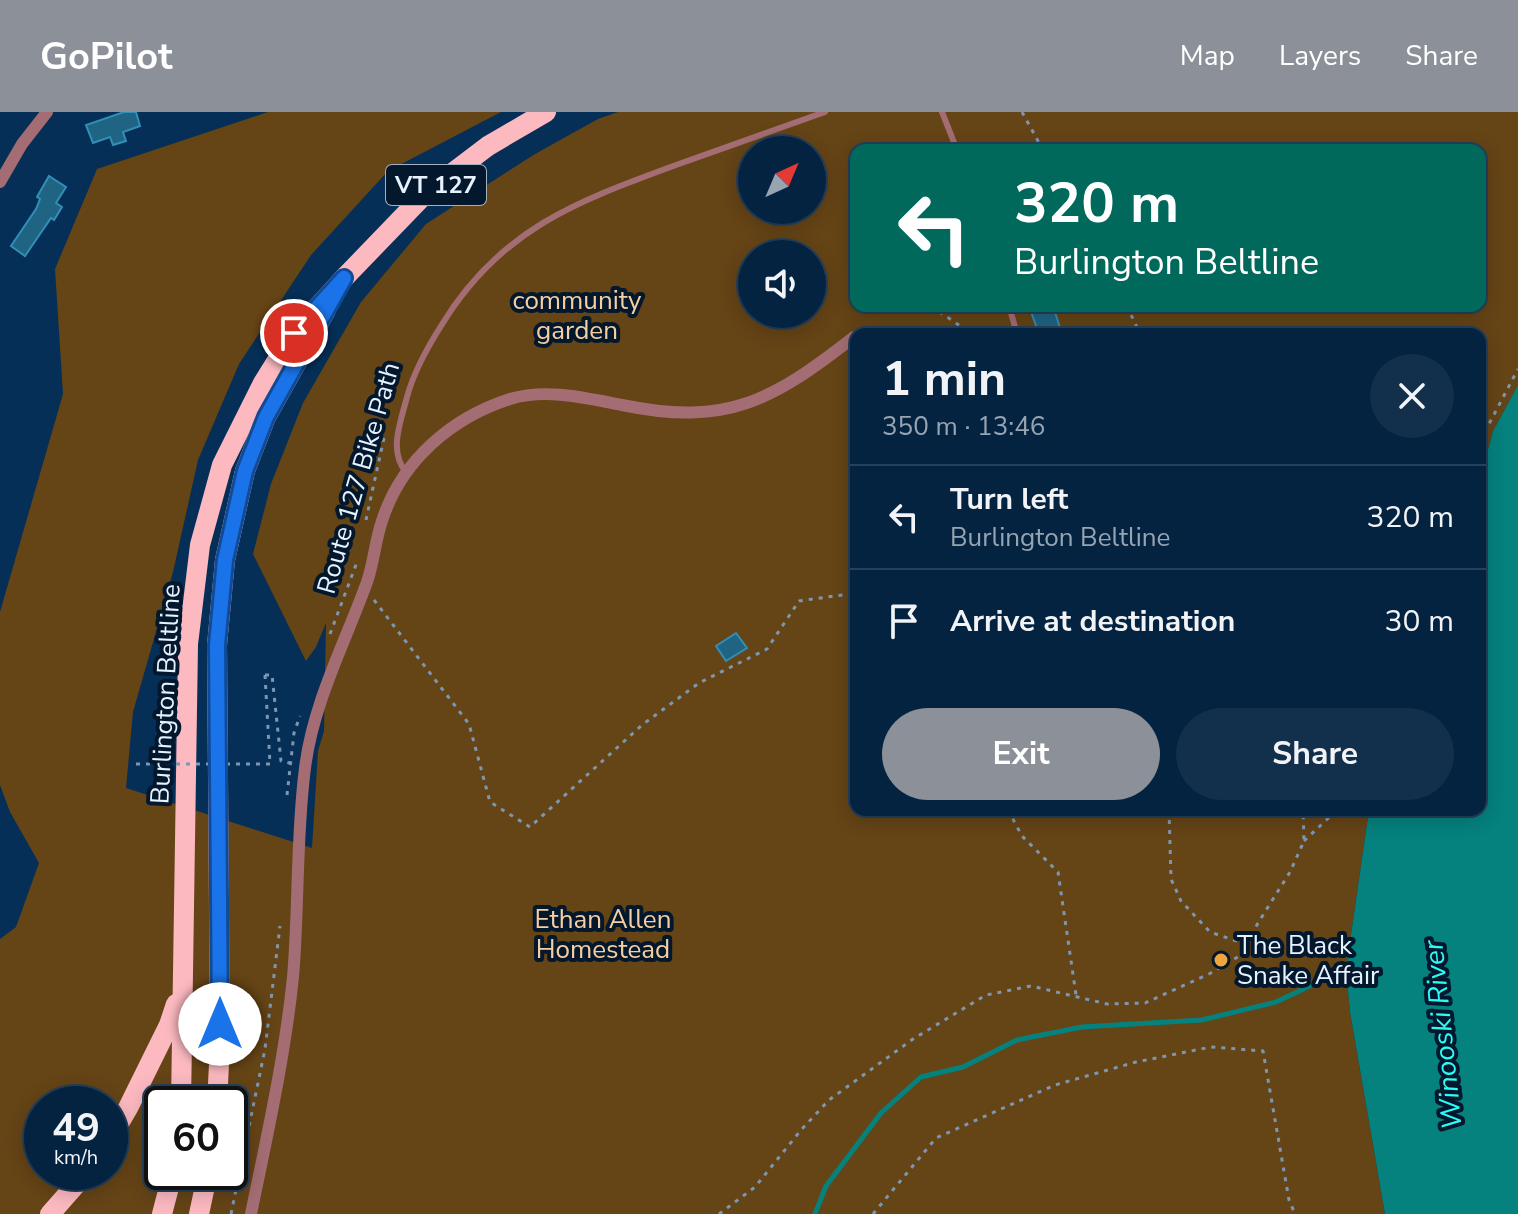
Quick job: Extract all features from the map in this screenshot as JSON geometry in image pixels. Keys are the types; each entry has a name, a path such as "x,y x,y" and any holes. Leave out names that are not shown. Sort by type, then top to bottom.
{"main road":[{"name":"Burlington Beltline","path":"181,1086 188,644 200,545 222,465 263,383 294,333 397,220 426,193 488,146 546,112"},
{"name":"Burlington Beltline","path":"218,1086 217,645 225,560 242,483 266,417 344,278"},
{"path":"128,1108 169,1025 183,985"},
{"path":"50,1214 71,1190"},
{"path":"162,1214 168,1190"},
{"path":"199,1214 204,1190"}],"street":[{"path":"0,182 22,144 47,112"},
{"path":"251,1214 292,979 305,767 322,698 365,588 389,499 406,473 426,448 446,431 481,410 513,398 572,395 645,410 686,414 725,410 760,399 802,377 850,340"}],"lane":[{"path":"406,473 399,464 396,438 410,384 459,296 485,266 536,227 596,194 825,112"},
{"path":"942,112 955,144"}],"path":[{"path":"1022,112 1040,144"},
{"path":"940,312 963,328"},
{"path":"1486,430 1518,369"},
{"name":"Route 127 Bike Path","path":"365,527 387,426"},
{"name":"Route 127 Bike Path","path":"327,641 359,556"},
{"path":"365,588 469,724 490,802 530,827 642,725 699,683 767,649 799,601 850,594"},
{"path":"136,764 270,764 265,675 272,675 281,761 290,763"},
{"path":"286,799 294,733 303,708"},
{"path":"1011,816 1022,836 1058,872 1076,997"},
{"path":"1169,816 1171,879 1181,901 1210,932 1246,944"},
{"path":"1303,816 1304,841"},
{"path":"719,1214 755,1187 829,1100 913,1039 986,995 1031,986 1107,1004 1145,1003 1209,974 1241,955 1290,872 1304,841 1331,816"},
{"path":"231,1214 265,1049 281,923"},
{"path":"873,1214 936,1138 1055,1085 1136,1062 1211,1047 1263,1051 1289,1200 1295,1214"}],"green space":[{"name":"Ethan Allen Homestead","path":"268,112 501,112 388,171 311,255 239,364 198,460 173,572 133,712 126,788 312,848 318,751 324,731 326,623 306,661 253,554 271,484 303,403 361,302 426,224 535,154 598,119 618,112 1518,112 1518,385 1493,431 1486,457 1486,328 850,328 850,816 1368,816 1346,969 1350,1012 1385,1214 0,1214 0,939 16,927 39,863 10,812 0,785 0,612 63,394 55,269 97,169"}],"water":[{"name":"Winooski River","path":"1518,385 1518,1214 1385,1214 1350,1012 1346,969 1368,816 1486,816 1486,457 1493,431"}],"building":[{"path":"124,112 136,112 140,126 123,132 126,141 113,145 110,137 93,143 86,125"},
{"path":"49,176 66,187 56,203 62,207 25,256 11,246 36,209 40,199 37,197"},
{"path":"1031,312 1055,312 1060,328 1037,328"},
{"path":"736,633 747,648 726,661 716,646"}],"waterway":[{"path":"815,1214 826,1186 881,1113 921,1077 963,1067 1017,1040 1082,1027 1202,1020 1276,1002 1350,967"}],"place":[{"name":"The Black Snake Affair","path":"1221,960"}],"route":[{"path":"220,1024 217,645 225,560 245,471 266,417 344,278 294,333"}],"park label":[{"name":"community garden","path":"577,315"}]}
